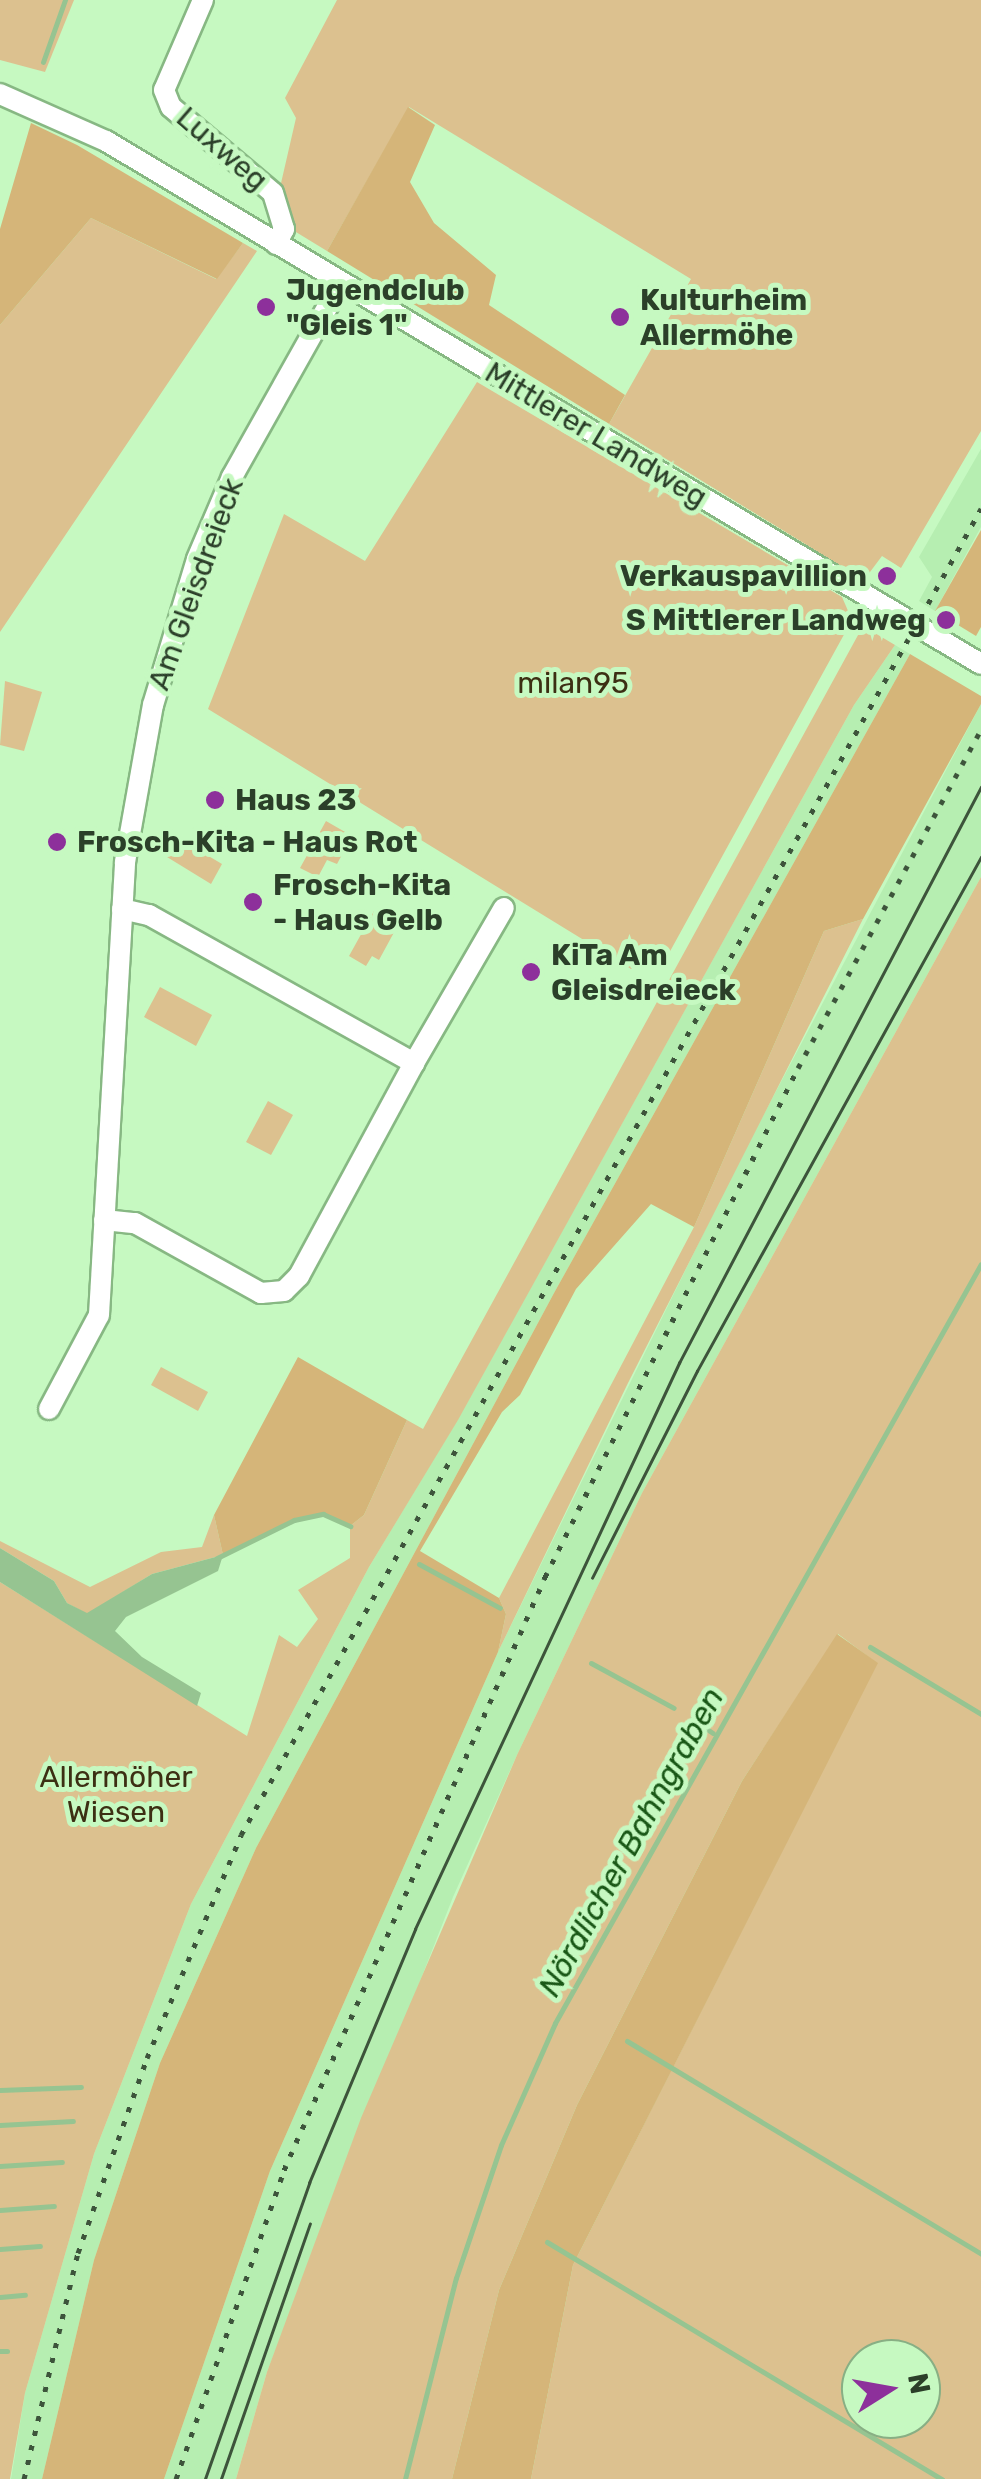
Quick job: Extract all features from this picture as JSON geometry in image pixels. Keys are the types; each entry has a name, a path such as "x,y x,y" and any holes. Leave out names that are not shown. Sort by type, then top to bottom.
{"street":[{"name":"Luxweg","path":"203,0 164,90 171,107 273,192 284,229 276,244"},
{"name":"Mittlerer Landweg","path":"0,94 106,141 981,664"},
{"name":"Am Gleisdreieck","path":"49,1409 99,1314 122,909 152,705 197,559 246,448 340,283"},
{"path":"104,1220 135,1223 261,1293 284,1291 299,1276 414,1063 504,908"},
{"path":"122,909 148,915 414,1063"}],"shaded area":[{"path":"408,107 435,125 410,182 434,223 496,275 489,305 625,395 609,424 327,251"},
{"path":"31,123 77,145 243,243 217,279 91,218 0,325 0,229"},
{"path":"981,449 981,527 935,611 919,601 932,577 919,557"},
{"path":"981,530 981,627 976,636 935,611"},
{"path":"895,645 910,654 554,1293 256,1848 160,2063 94,2260 42,2479 11,2479 25,2393 94,2154 191,1904 369,1567 458,1419 854,705"},
{"path":"910,654 981,696 981,704 863,919 824,931 694,1227 651,1204 576,1289 520,1395 502,1412 420,1551 499,1598 506,1614 498,1652 270,2171 164,2479 42,2479 94,2260 160,2063 256,1848 554,1293"},
{"path":"981,704 981,877 642,1493 517,1755 453,1897 267,2372 236,2479 164,2479 270,2171 498,1652 737,1165"},
{"path":"298,1357 407,1420 364,1515 350,1526 323,1514 294,1520 223,1555 214,1515"},
{"path":"0,1548 54,1581 67,1603 87,1613 152,1574 223,1555 218,1571 126,1617 115,1631 142,1657 201,1693 197,1706 0,1582"},
{"path":"837,1634 878,1663 573,2265 531,2479 452,2479 499,2290 577,2105 742,1781"}],"green space":[{"path":"0,0 74,0 45,72 0,60"},
{"path":"337,0 981,0 981,431 901,568 882,556 864,580 609,424 691,279 409,107 327,251 273,218 296,118 285,98"},
{"path":"91,218 216,279 243,243 257,251 0,632 0,325"},
{"name":"milan95","path":"477,382 842,597 852,620 668,955 631,969 208,709 284,514 365,561"},
{"name":"Allermöher Wiesen","path":"863,626 895,645 854,705 458,1420 369,1567 191,1904 94,2154 25,2393 10,2479 0,2479 0,1582 247,1736 279,1635 297,1647 318,1619 298,1590 350,1558 350,1526 364,1515 407,1420 423,1429"},
{"path":"5,681 42,692 24,751 0,745"},
{"path":"326,821 352,836 337,864 327,860 318,877 300,868"},
{"path":"178,838 222,864 211,884 167,857"},
{"path":"981,877 981,2479 531,2479 573,2265 877,1663 838,1634 742,1781 577,2105 499,2290 452,2479 236,2479 267,2372 361,2118 517,1755 642,1493"},
{"path":"374,911 398,925 379,960 372,956 366,966 349,956"},
{"path":"863,919 628,1383 498,1652 506,1614 499,1598 694,1227 824,931"},
{"path":"160,987 212,1015 196,1046 144,1017"},
{"path":"268,1101 293,1115 271,1155 246,1142"},
{"path":"161,1367 208,1392 198,1411 151,1385"},
{"path":"214,1515 223,1555 152,1574 87,1614 67,1603 54,1581 0,1548 0,1541 90,1587 161,1552 202,1547"}],"waterway":[{"path":"43,62 65,0"},
{"name":"Nördlicher Bahngraben","path":"405,2479 456,2278 501,2145 555,2023 981,1264"},
{"path":"217,1558 294,1520 323,1514 350,1526"},
{"path":"419,1564 500,1608"},
{"path":"870,1647 981,1714"},
{"path":"591,1663 674,1708"},
{"path":"692,1719 713,1733"},
{"path":"627,2041 981,2254"},
{"path":"0,2090 81,2087"},
{"path":"0,2125 73,2121"},
{"path":"0,2166 62,2162"},
{"path":"0,2210 54,2206"},
{"path":"547,2242 942,2479"},
{"path":"0,2249 40,2246"},
{"path":"0,2297 25,2295"},
{"path":"0,2351 7,2351"}],"tram line":[{"path":"205,2479 309,2183 415,1929 679,1363 981,787"},
{"path":"592,1578 697,1371 981,857"},
{"path":"221,2479 310,2224"}],"railway":[{"path":"24,2479 78,2253 147,2058 241,1835 981,509"},
{"path":"176,2479 284,2170 545,1577 798,1068 981,729"}],"place":[{"name":"Jugendclub \"Gleis 1\"","path":"266,307"},
{"name":"Kulturheim Allermöhe","path":"620,317"},
{"name":"Verkauspavillion","path":"887,576"},
{"name":"S Mittlerer Landweg","path":"946,620"},
{"name":"Haus 23","path":"215,800"},
{"name":"Frosch-Kita - Haus Rot","path":"57,842"},
{"name":"Frosch-Kita - Haus Gelb","path":"253,902"},
{"name":"KiTa Am Gleisdreieck","path":"531,972"}]}
